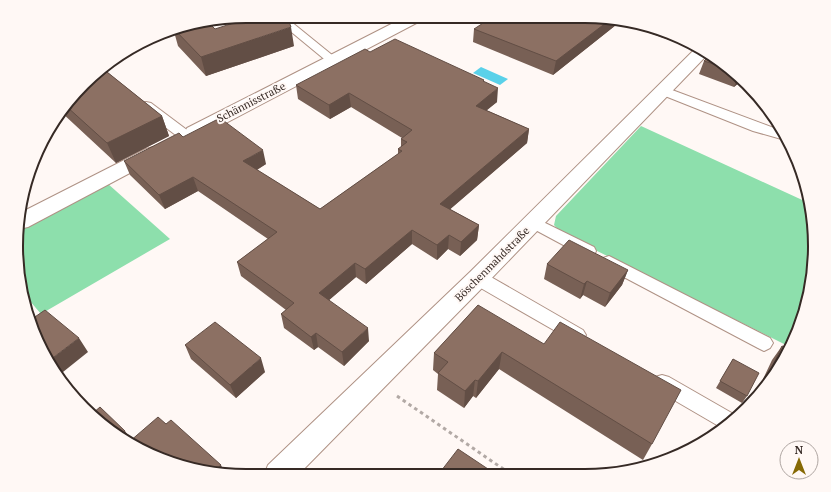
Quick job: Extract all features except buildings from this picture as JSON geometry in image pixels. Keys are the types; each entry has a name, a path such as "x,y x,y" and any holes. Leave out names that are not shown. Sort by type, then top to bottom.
{"street":[{"name":"Schännisstraße","path":"25,220 406,23"},
{"name":"Böschenmahdstraße","path":"285,469 478,278 699,54"}],"lane":[{"path":"286,23 333,61"},
{"path":"664,91 778,134"},
{"path":"139,100 175,142"},
{"path":"533,222 764,343"},
{"path":"478,278 594,344"},
{"path":"648,376 725,419"}],"path":[{"path":"374,381 502,469"}],"green space":[{"path":"641,126 804,201 808,231 808,261 804,290 796,318 785,345 561,233 554,225 556,216"},
{"path":"107,183 170,239 41,314 30,301 27,290 23,261 24,227"}],"water":[{"path":"481,67 508,79 500,85 473,73"}]}
